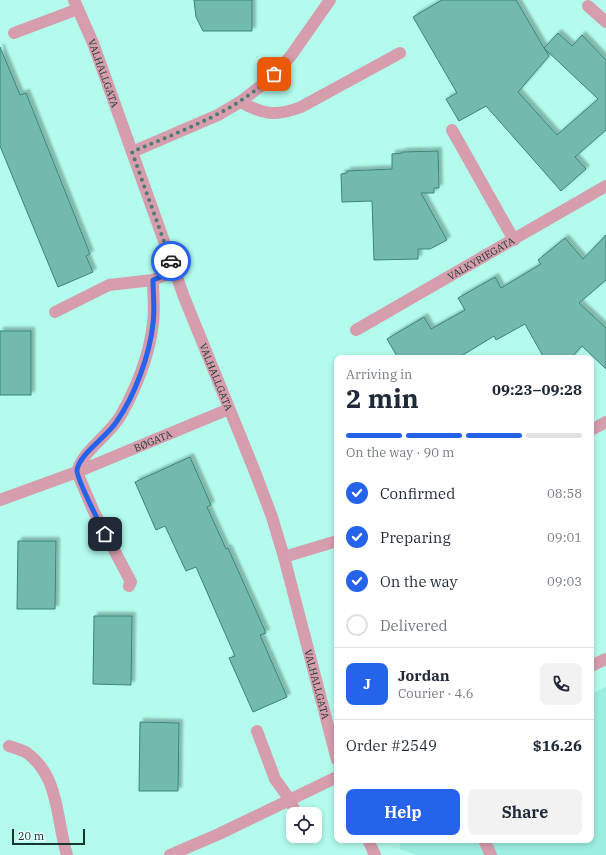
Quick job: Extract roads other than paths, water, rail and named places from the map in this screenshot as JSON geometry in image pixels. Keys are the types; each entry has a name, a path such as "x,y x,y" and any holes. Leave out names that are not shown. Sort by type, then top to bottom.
{"street":[{"path":"132,152 218,115 240,102 266,82 290,57 330,0"},
{"path":"14,33 76,4"},
{"name":"VALHALLGATA","path":"76,4 93,43 174,272 256,472 272,517 284,557 334,749"},
{"path":"588,6 606,22"},
{"path":"240,102 258,111 275,114 289,112 300,108 400,54"},
{"path":"452,130 514,240"},
{"name":"VALKYRIEGATA","path":"356,330 606,186"},
{"path":"55,312 109,285 153,280 174,272"},
{"path":"129,586 130,582 94,512 77,472 79,464 86,454 117,421 143,368 154,322 153,280"},
{"name":"BØGATA","path":"0,500 77,472 229,408"},
{"path":"594,428 606,422"},
{"path":"284,557 334,542"},
{"path":"594,665 606,659"},
{"path":"257,731 275,779 290,800 293,807"},
{"path":"9,746 26,752 39,764 49,781 57,802 67,855"},
{"path":"170,855 218,834 334,778"},
{"path":"369,843 374,855"},
{"path":"485,843 491,855"}]}
